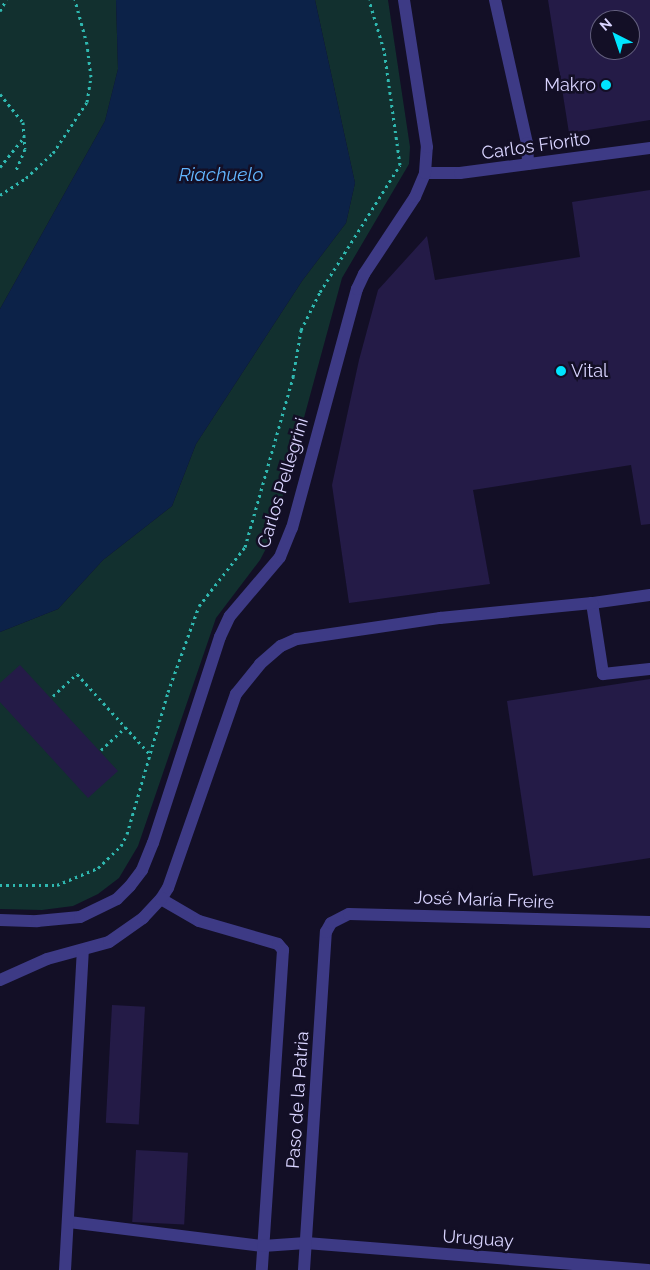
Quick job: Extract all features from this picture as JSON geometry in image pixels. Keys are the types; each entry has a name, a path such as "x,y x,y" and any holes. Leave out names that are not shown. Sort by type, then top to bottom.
{"street":[{"name":"Carlos Pellegrini","path":"0,920 44,921 80,917 117,899 142,870 220,637 230,616 280,557 292,528 357,289 364,274 414,197 426,173 427,147 404,0"},
{"path":"495,0 527,143 528,164"},
{"name":"Carlos Fiorito","path":"426,173 460,174 650,148"},
{"path":"0,980 47,959 83,951 129,930 161,899 168,888 236,694 260,664 281,646 297,638 354,630 650,595"},
{"path":"592,603 603,674 650,669"},
{"path":"161,899 198,921 278,944 283,950 262,1270"},
{"name":"José María Freire","path":"326,932 335,920 349,914 650,922"},
{"name":"Paso de la Patria","path":"304,1270 326,932"},
{"path":"65,1270 83,951"},
{"name":"Uruguay","path":"69,1222 263,1246 306,1244 648,1270"}],"path":[{"path":"0,11 6,0"},
{"path":"0,195 26,178 53,153 87,102 91,77 87,44 75,0"},
{"path":"0,885 57,886 98,868 121,846 128,834 149,753 199,606 245,547 293,377 301,330 320,292 400,165 384,50 369,0"},
{"path":"0,94 22,122 25,149 16,170"},
{"path":"0,167 24,138"},
{"path":"53,696 77,674 149,753"},
{"path":"101,750 126,727"}],"green space":[{"path":"0,0 116,0 118,69 105,121 0,309"},
{"path":"315,0 388,0 410,147 409,164 342,278 271,539 260,560 216,618 138,846 119,878 98,894 73,906 42,910 0,909 0,632 58,609 103,560 172,506 196,444 302,281 346,223 355,183"}],"water":[{"name":"Riachuelo","path":"116,0 315,0 355,183 346,223 302,281 196,444 172,506 103,560 58,609 0,632 0,309 105,121 118,69"}],"building":[{"name":"Makro","path":"548,0 650,0 650,120 569,133"},
{"path":"650,190 650,524 641,525 631,465 473,490 490,584 349,603 332,485 359,360 378,290 427,236 435,280 580,257 572,202"},
{"path":"20,665 118,771 88,798 0,702 0,683"},
{"path":"650,679 650,858 533,876 507,701"},
{"path":"112,1005 145,1007 139,1125 106,1123"},
{"path":"136,1150 188,1153 184,1225 132,1222"}],"place":[{"name":"Makro","path":"606,85"},
{"name":"Vital","path":"561,371"}]}
